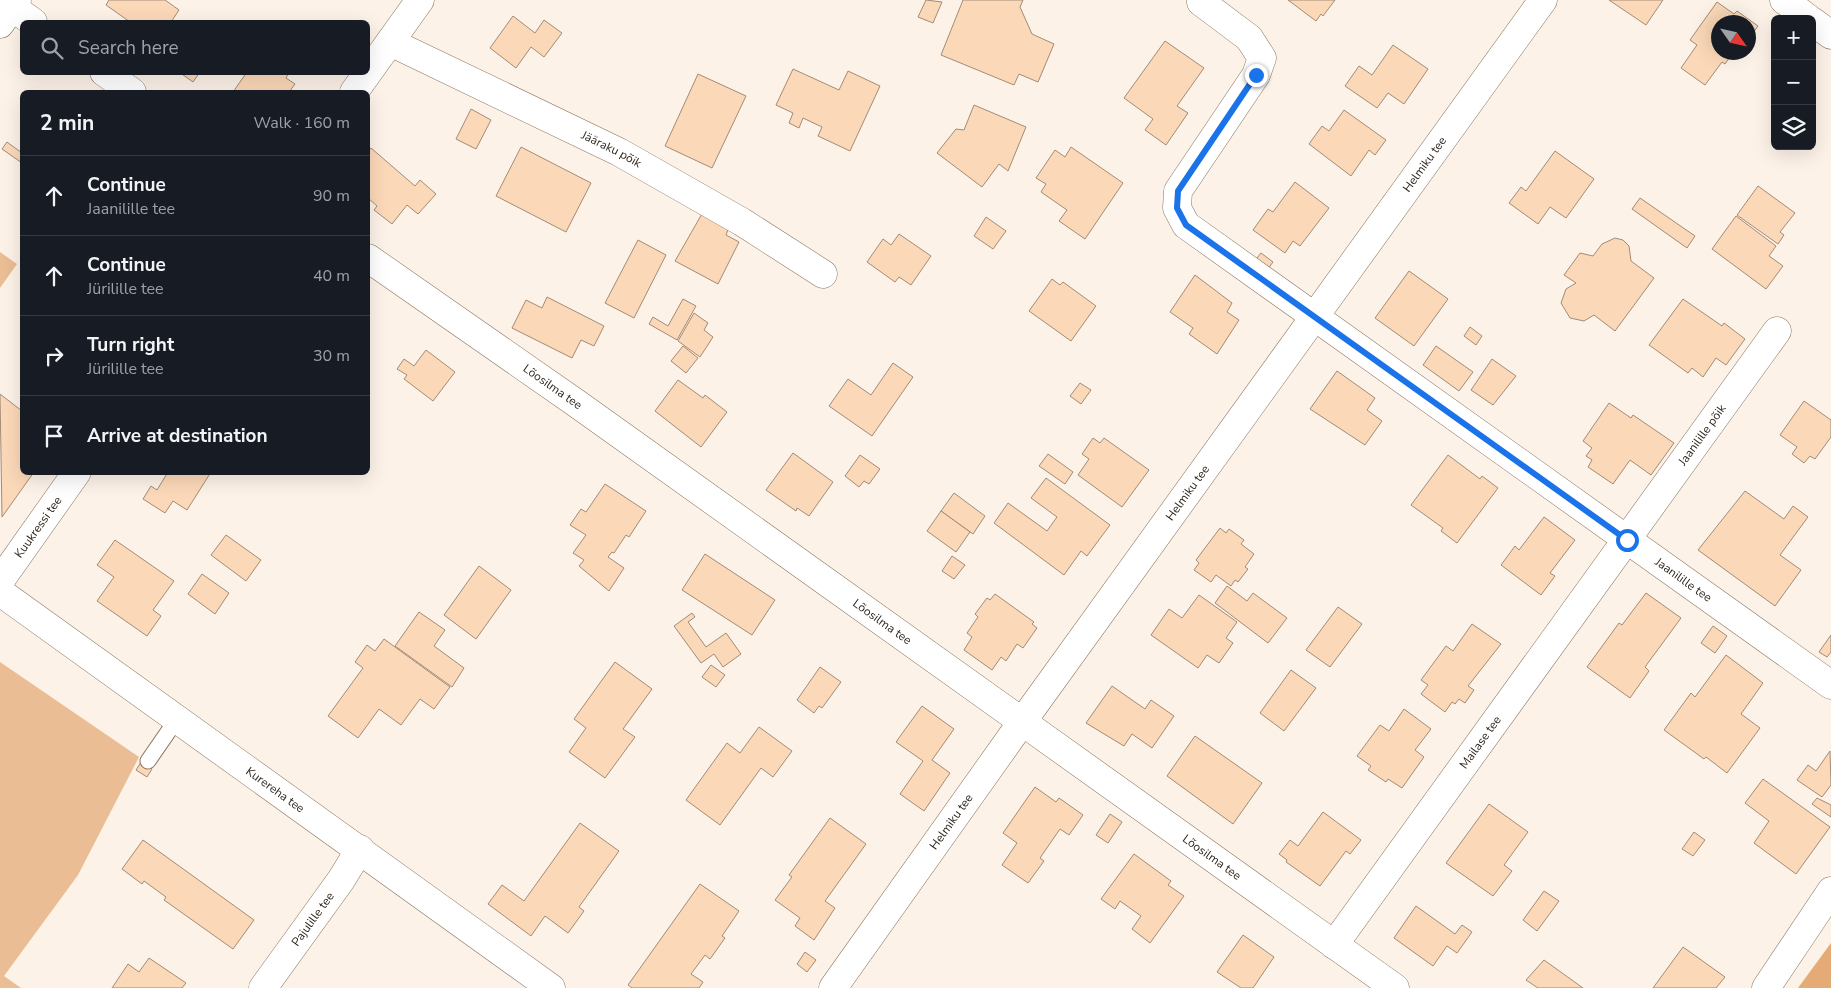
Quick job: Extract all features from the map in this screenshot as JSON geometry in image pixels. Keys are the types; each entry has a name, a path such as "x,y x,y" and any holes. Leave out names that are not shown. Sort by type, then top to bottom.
{"street":[{"path":"370,70 420,0"},
{"name":"Helmiku tee","path":"833,988 1022,722 1543,0"},
{"path":"1784,0 1804,15"},
{"name":"Jaanilille tee","path":"1201,2 1249,38 1262,58 1256,75 1178,191 1177,208 1186,225 1831,685"},
{"path":"1816,24 1831,35"},
{"name":"Jääraku põik","path":"390,42 620,152 742,222 823,274"},
{"path":"108,75 129,90"},
{"path":"355,90 366,75"},
{"name":"Lõosilma tee","path":"370,259 576,403 1395,988"},
{"name":"Jaanilille põik","path":"1627,540 1777,330"},
{"name":"Kuukressi tee","path":"0,581 75,475"},
{"name":"Mailase tee","path":"1334,945 1627,540"},
{"name":"Kurereha tee","path":"0,592 551,988"},
{"name":"Pajulille tee","path":"263,988 341,880 360,849"},
{"path":"1766,988 1831,891"}],"lane":[{"path":"148,761 178,719"}],"shaded area":[{"path":"0,252 17,264 0,288"},
{"path":"0,662 139,757 78,875 4,976 21,988 0,988"},
{"path":"1831,943 1831,988 1798,988"}],"building":[{"path":"109,0 165,0 179,10 172,20 127,20 106,5"},
{"path":"926,0 942,2 933,23 918,17"},
{"path":"963,0 1023,0 1020,7 1032,34 1054,44 1038,82 1019,74 1014,85 941,55"},
{"path":"1288,0 1335,0 1323,16 1321,14 1316,21"},
{"path":"1609,0 1663,0 1646,25"},
{"path":"1717,2 1734,14 1737,11 1743,15 1711,15 1711,60 1728,60 1725,64 1722,62 1705,85 1681,68 1697,45 1690,40"},
{"path":"513,16 535,33 544,20 562,33 544,57 531,47 516,68 490,48"},
{"path":"1165,41 1204,68 1177,106 1188,113 1166,145 1145,130 1153,119 1124,98"},
{"path":"1393,45 1428,69 1404,104 1388,93 1377,108 1345,86 1359,66 1372,75"},
{"path":"793,69 839,90 848,71 880,86 850,151 818,136 822,127 803,118 799,128 789,123 793,113 776,105"},
{"path":"698,74 746,96 712,168 665,146"},
{"path":"183,75 198,75 193,82"},
{"path":"245,75 288,75 286,78 295,84 290,90 234,90"},
{"path":"974,105 1026,127 1008,171 999,164 982,187 937,153 956,129 964,130"},
{"path":"471,109 491,120 476,149 456,139"},
{"path":"1344,110 1386,140 1375,155 1369,150 1351,176 1309,144 1322,126 1329,131"},
{"path":"7,142 20,152 20,162 2,149"},
{"path":"521,147 591,183 566,232 496,196"},
{"path":"1071,147 1123,183 1085,239 1059,221 1067,210 1041,192 1046,184 1036,178 1055,150 1065,157"},
{"path":"371,148 415,186 420,180 436,194 418,214 407,205 392,224 374,210 377,206 370,200"},
{"path":"1555,151 1594,179 1566,218 1550,207 1538,224 1509,203 1521,187 1526,191"},
{"path":"1295,182 1329,208 1300,246 1293,241 1285,253 1253,230 1268,209 1273,212"},
{"path":"1758,186 1795,213 1780,232 1784,235 1778,244 1737,215"},
{"path":"1640,198 1695,236 1687,248 1632,209"},
{"path":"703,212 729,227 726,235 739,242 718,284 675,261"},
{"path":"1736,216 1776,246 1769,256 1783,266 1766,289 1712,249"},
{"path":"986,217 1006,231 993,249 974,236"},
{"path":"899,234 931,256 911,285 899,277 895,282 867,262 883,239 891,245"},
{"path":"1615,238 1623,240 1629,246 1631,261 1654,278 1615,331 1594,315 1584,321 1570,318 1561,303 1566,289 1576,283 1564,275 1580,253 1593,256 1602,244"},
{"path":"638,240 666,255 634,318 605,303"},
{"path":"1261,253 1273,262 1265,273 1253,263"},
{"path":"1409,271 1448,299 1414,346 1375,318"},
{"path":"1195,275 1232,303 1227,312 1239,320 1217,354 1189,334 1193,328 1170,312"},
{"path":"1052,279 1060,285 1063,282 1096,306 1071,341 1029,311"},
{"path":"547,297 604,326 594,346 581,340 572,358 512,328 526,300 542,308"},
{"path":"683,299 696,306 677,340 649,324 653,317 668,326"},
{"path":"1683,299 1722,326 1724,323 1745,339 1726,365 1716,358 1703,377 1692,368 1688,373 1649,345"},
{"path":"694,313 708,323 704,330 713,337 700,357 678,341"},
{"path":"1470,327 1482,336 1476,345 1464,336"},
{"path":"683,346 698,358 686,373 671,361"},
{"path":"1436,346 1473,372 1459,391 1423,365"},
{"path":"426,350 455,372 433,401 404,379 407,375 397,369 404,359 414,366"},
{"path":"1492,359 1516,376 1493,405 1471,390"},
{"path":"893,363 913,377 872,436 829,406 848,379 871,395"},
{"path":"1337,371 1375,398 1367,410 1382,421 1365,445 1310,409"},
{"path":"678,380 703,398 705,395 727,412 701,447 655,411"},
{"path":"1080,383 1091,390 1081,404 1070,396"},
{"path":"0,394 20,409 20,475 32,475 2,517"},
{"path":"1804,401 1831,420 1831,437 1815,459 1810,456 1804,463 1792,454 1797,447 1780,435"},
{"path":"1609,403 1631,418 1633,415 1674,443 1651,475 1630,460 1613,484 1588,467 1592,460 1586,456 1592,448 1583,441"},
{"path":"1093,438 1100,443 1104,438 1149,470 1122,507 1078,475 1089,459 1082,454"},
{"path":"793,453 833,482 809,516 797,508 796,511 766,490"},
{"path":"1048,454 1073,472 1065,484 1039,466"},
{"path":"860,455 880,469 869,484 864,481 859,487 845,476"},
{"path":"1448,455 1480,479 1482,476 1498,488 1457,543 1441,531 1443,528 1411,505"},
{"path":"166,475 209,475 187,510 173,501 165,513 143,499 151,486 157,490"},
{"path":"1046,478 1110,525 1087,556 1081,551 1064,575 994,523 1008,503 1047,531 1057,517 1031,498"},
{"path":"605,484 646,511 629,537 626,535 614,553 612,552 608,557 624,568 609,591 579,566 584,560 573,553 586,535 570,525 581,509 586,512"},
{"path":"1745,491 1784,519 1793,506 1808,517 1780,555 1801,570 1775,606 1698,550"},
{"path":"954,493 985,516 973,534 941,511"},
{"path":"941,511 970,532 956,552 927,531"},
{"path":"1544,517 1575,540 1550,573 1555,576 1541,595 1501,565 1515,546 1519,550"},
{"path":"1220,528 1226,533 1229,529 1244,540 1241,544 1254,554 1245,567 1248,569 1238,582 1235,580 1231,586 1216,575 1211,582 1194,570 1199,563 1196,560"},
{"path":"226,535 261,560 246,581 211,555"},
{"path":"115,540 174,581 153,610 161,616 147,636 97,601 114,577 97,565"},
{"path":"705,554 775,600 752,635 682,590"},
{"path":"952,556 965,565 954,579 942,571"},
{"path":"479,566 511,590 476,639 444,615"},
{"path":"202,574 229,593 215,614 188,594"},
{"path":"1227,586 1247,601 1253,593 1287,618 1268,643 1215,603"},
{"path":"1646,593 1681,618 1645,667 1649,671 1630,698 1587,667 1619,623 1622,625"},
{"path":"995,594 1034,622 1032,624 1037,628 1023,648 1017,644 1006,661 1001,657 992,670 964,650 972,637 967,633 978,617 975,614 987,598 990,600"},
{"path":"1199,595 1237,622 1226,638 1233,643 1219,663 1207,655 1198,668 1151,635 1169,609 1182,618"},
{"path":"1338,607 1362,624 1330,667 1306,650"},
{"path":"419,612 445,630 434,646 464,668 452,687 395,646"},
{"path":"692,613 695,617 688,622 706,647 726,633 741,654 723,667 714,654 701,663 674,626"},
{"path":"1472,624 1501,644 1468,686 1474,690 1465,703 1459,699 1455,704 1452,702 1445,712 1421,694 1428,685 1421,680 1446,646 1453,651"},
{"path":"1713,626 1727,636 1715,653 1701,643"},
{"path":"1831,635 1831,652 1827,657 1819,652"},
{"path":"384,639 450,687 434,709 420,699 401,725 379,709 358,738 328,716 363,668 355,662 367,645 375,651"},
{"path":"1726,655 1763,683 1741,714 1760,728 1727,773 1664,730 1691,693 1695,697"},
{"path":"615,662 652,689 623,729 635,737 605,778 569,752 586,728 574,719"},
{"path":"711,665 725,675 716,687 702,677"},
{"path":"820,667 841,682 822,708 819,706 814,713 797,700"},
{"path":"1291,670 1316,688 1284,731 1260,713"},
{"path":"1112,686 1145,709 1151,700 1174,716 1152,748 1132,734 1124,746 1086,723"},
{"path":"922,706 954,729 932,760 950,773 924,811 900,794 923,761 896,742"},
{"path":"1404,709 1431,729 1415,750 1424,757 1402,788 1388,779 1386,782 1368,770 1371,766 1357,756 1380,725 1389,731"},
{"path":"759,727 792,751 773,777 761,768 720,825 686,800 727,743 740,753"},
{"path":"1195,736 1262,783 1233,824 1167,776"},
{"path":"1830,751 1831,785 1822,797 1797,780 1808,765 1816,771"},
{"path":"141,762 152,769 147,777 136,770"},
{"path":"1763,779 1830,827 1796,874 1754,843 1769,821 1745,803"},
{"path":"1035,787 1056,802 1059,798 1083,815 1069,835 1060,829 1040,858 1044,861 1028,883 1002,865 1017,843 1003,833"},
{"path":"1817,798 1831,805 1831,817 1812,804"},
{"path":"1489,804 1528,832 1504,865 1512,871 1493,896 1446,863"},
{"path":"1323,812 1361,840 1350,854 1346,851 1320,886 1286,862 1287,860 1279,854 1290,840 1298,846"},
{"path":"1110,814 1122,822 1108,843 1096,835"},
{"path":"830,818 866,844 825,901 835,908 814,940 795,926 800,918 775,900 792,877 789,875"},
{"path":"580,823 619,851 579,907 584,911 568,933 545,916 531,936 488,904 502,885 524,901"},
{"path":"1694,832 1705,840 1693,856 1682,849"},
{"path":"143,840 254,920 233,949 164,900 166,897 144,881 142,884 122,869"},
{"path":"1134,854 1171,881 1168,885 1184,896 1150,943 1132,929 1141,916 1120,901 1115,909 1101,899"},
{"path":"700,884 739,911 722,936 725,938 710,959 705,955 691,974 703,982 699,988 632,988 628,985"},
{"path":"1544,891 1559,901 1537,931 1523,920"},
{"path":"1416,906 1455,934 1462,925 1472,932 1457,953 1447,946 1433,966 1394,938"},
{"path":"1243,935 1274,957 1253,988 1241,988 1217,972"},
{"path":"1683,947 1725,977 1716,988 1653,988"},
{"path":"805,952 816,960 807,972 797,964"},
{"path":"149,958 186,983 182,988 112,988 128,964 139,972"},
{"path":"1544,960 1583,988 1538,988 1526,980"}],"route":[{"path":"1256,75 1178,191 1177,208 1186,225 1627,540"}]}
